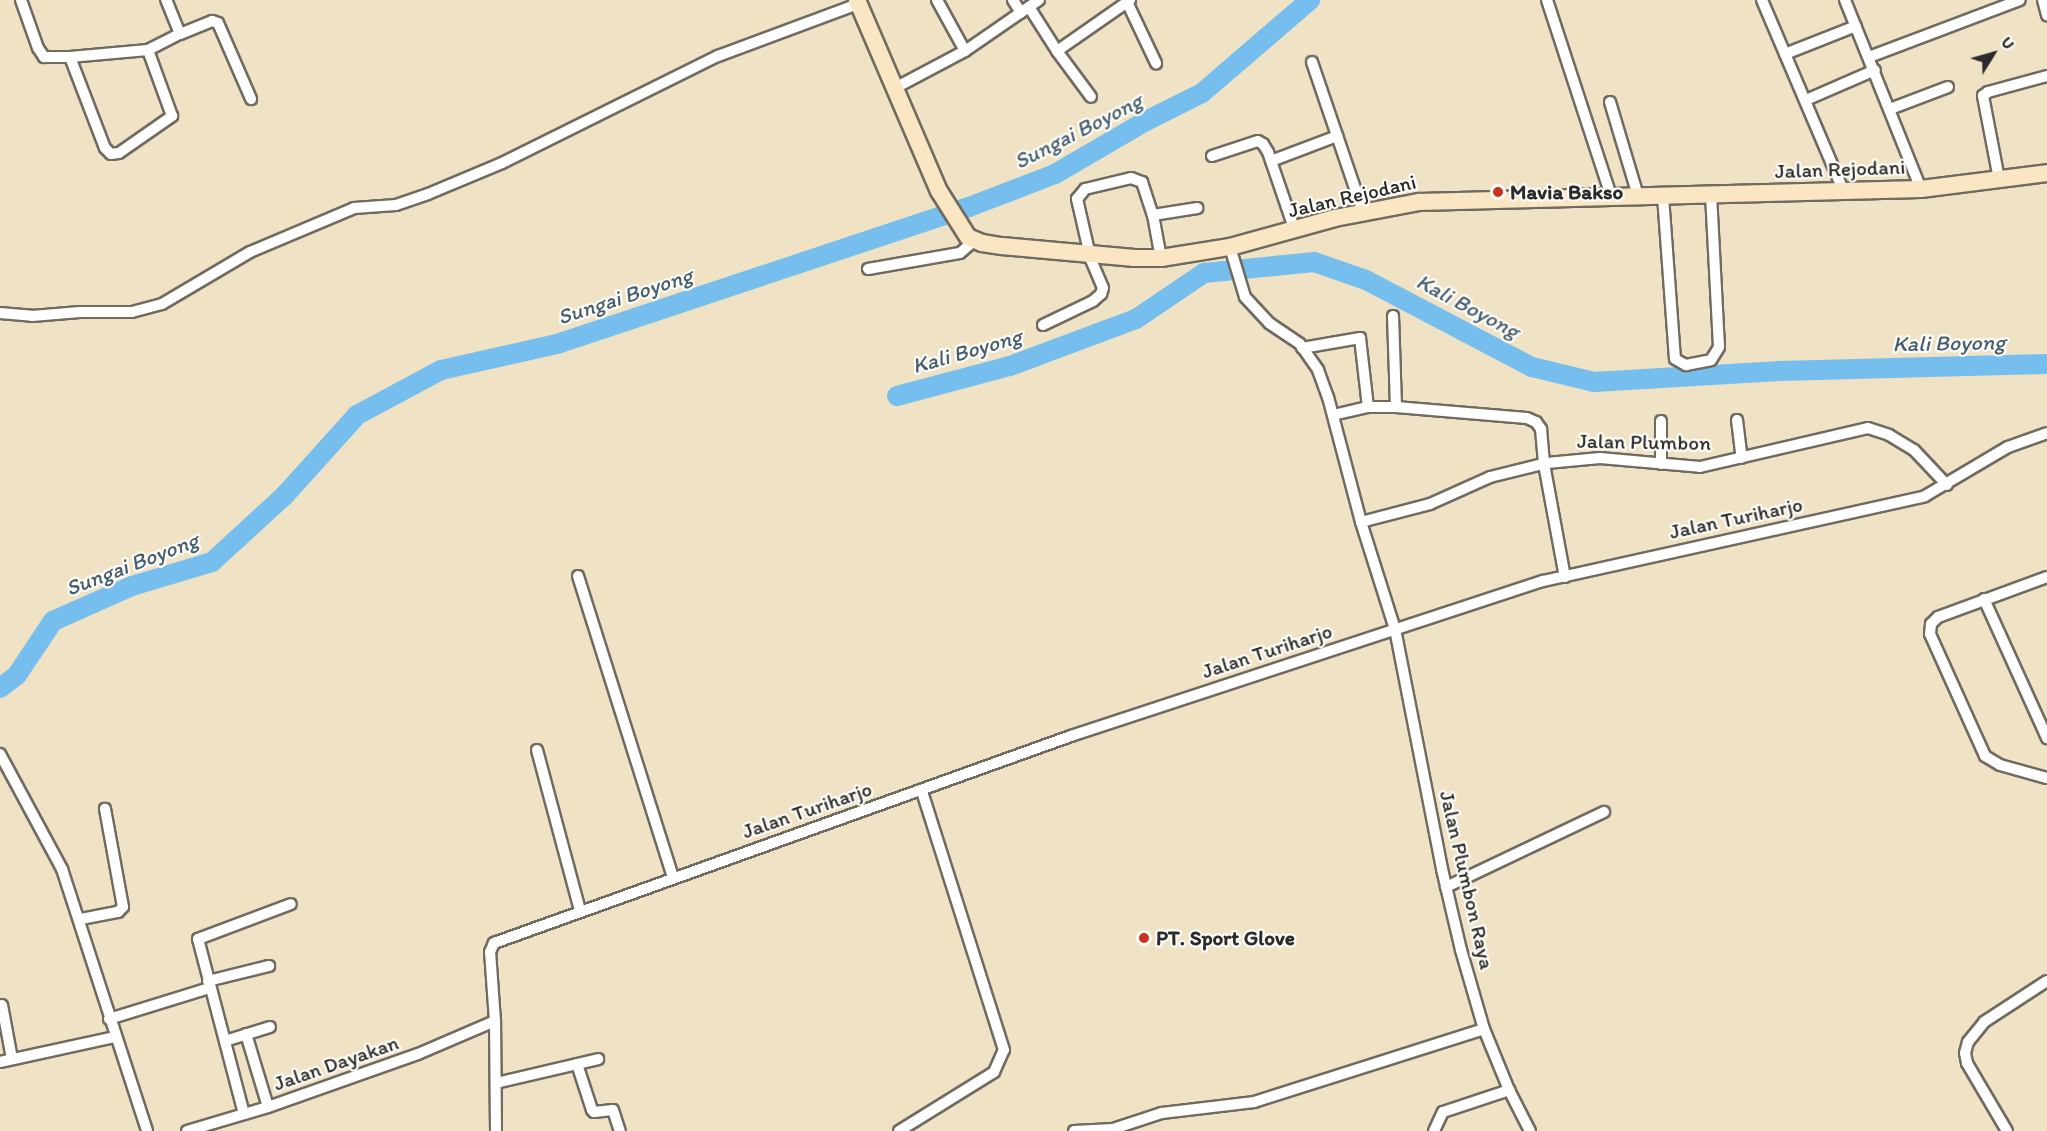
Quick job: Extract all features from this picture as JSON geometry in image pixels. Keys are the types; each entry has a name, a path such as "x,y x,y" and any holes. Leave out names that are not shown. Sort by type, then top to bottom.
{"main road":[{"path":"858,2 939,191 968,236"},
{"name":"Jalan Rejodani","path":"968,236 1002,246 1161,258 1231,251 1363,212 1419,202 1921,189 2047,173"}],"street":[{"path":"21,0 38,48 44,57 148,50 212,21 218,22 251,99"},
{"path":"165,0 180,34"},
{"path":"937,0 965,51"},
{"path":"1013,0 1025,10 1091,97"},
{"path":"895,87 965,51 1039,0"},
{"path":"1547,0 1611,196"},
{"path":"1762,0 1844,192"},
{"path":"1845,0 1921,189"},
{"path":"1869,57 2020,0"},
{"path":"2043,0 2047,15"},
{"path":"1057,51 1129,1 1156,63"},
{"path":"0,313 32,316 80,312 132,312 162,304 231,261 257,249 354,208 390,206 419,198 502,163 718,56 858,2"},
{"path":"1785,54 1857,27"},
{"path":"70,57 105,148 111,154 119,153 172,116 148,50"},
{"path":"1312,62 1363,212"},
{"path":"1806,100 1875,70"},
{"path":"1999,179 1983,96 1988,92 2047,76"},
{"path":"1890,109 1948,87"},
{"path":"1610,102 1638,196"},
{"path":"1271,160 1337,136"},
{"path":"1212,156 1258,141 1265,147 1295,231"},
{"path":"1042,325 1093,301 1101,294 1103,288 1089,254 1077,200 1085,189 1137,178 1144,186 1153,214 1161,258"},
{"path":"1663,196 1675,359 1686,365 1712,360 1719,347 1711,195"},
{"path":"1153,214 1197,208"},
{"path":"868,269 960,253 968,236"},
{"path":"1231,251 1245,297 1269,323 1302,348 1360,338 1368,407"},
{"path":"1393,316 1395,407"},
{"name":"Jalan Plumbon Raya","path":"1302,348 1317,370 1333,415 1361,522 1395,629 1446,887 1484,1029 1509,1090 1530,1131"},
{"path":"1333,415 1368,407 1395,407 1532,420 1541,429 1544,464 1565,576"},
{"path":"1737,420 1742,458"},
{"path":"1661,421 1661,464"},
{"name":"Jalan Plumbon","path":"1361,522 1430,504 1490,477 1576,458 1700,467 1868,428 1889,435 1914,450 1947,485"},
{"name":"Jalan Turiharjo","path":"495,1021 490,952 494,943 1071,736 1395,629 1565,576 1925,496 2008,447 2047,433"},
{"path":"578,576 673,877"},
{"path":"2047,578 1938,617 1931,624 1931,639 1985,756 2000,765 2047,778"},
{"path":"1984,599 2047,738"},
{"path":"537,750 580,911"},
{"path":"0,753 52,846 81,919 109,1019 147,1131"},
{"path":"899,1131 994,1072 1004,1050 922,791"},
{"path":"81,919 118,912 123,906 105,809"},
{"path":"1446,887 1604,812"},
{"path":"244,1113 209,985 200,937 291,904"},
{"path":"109,1019 270,966"},
{"path":"2007,1131 1967,1063 1965,1053 1968,1042 1984,1022 2047,981"},
{"path":"2,1005 12,1059"},
{"path":"495,1021 496,1131"},
{"name":"Jalan Dayakan","path":"187,1131 268,1107 418,1054 495,1021"},
{"path":"225,1041 270,1027"},
{"path":"1074,1131 1113,1129 1162,1113 1254,1102 1484,1029"},
{"path":"246,1034 268,1107"},
{"path":"0,1062 115,1037"},
{"path":"496,1083 598,1059"},
{"path":"577,1064 592,1110 594,1112 613,1110 620,1131"},
{"path":"1434,1131 1443,1112 1509,1090"}],"waterway":[{"name":"Sungai Boyong","path":"0,688 17,675 53,621 132,586 212,562 285,495 357,415 441,370 557,344 969,207 1055,174 1144,122 1202,93 1310,0"},
{"name":"Kali Boyong","path":"897,396 1010,366 1136,319 1204,273 1314,262 1366,280 1532,367 1594,382 1780,371 2047,364"}],"place":[{"name":"Mavia Bakso","path":"1498,192"},
{"name":"PT. Sport Glove","path":"1144,938"}]}
